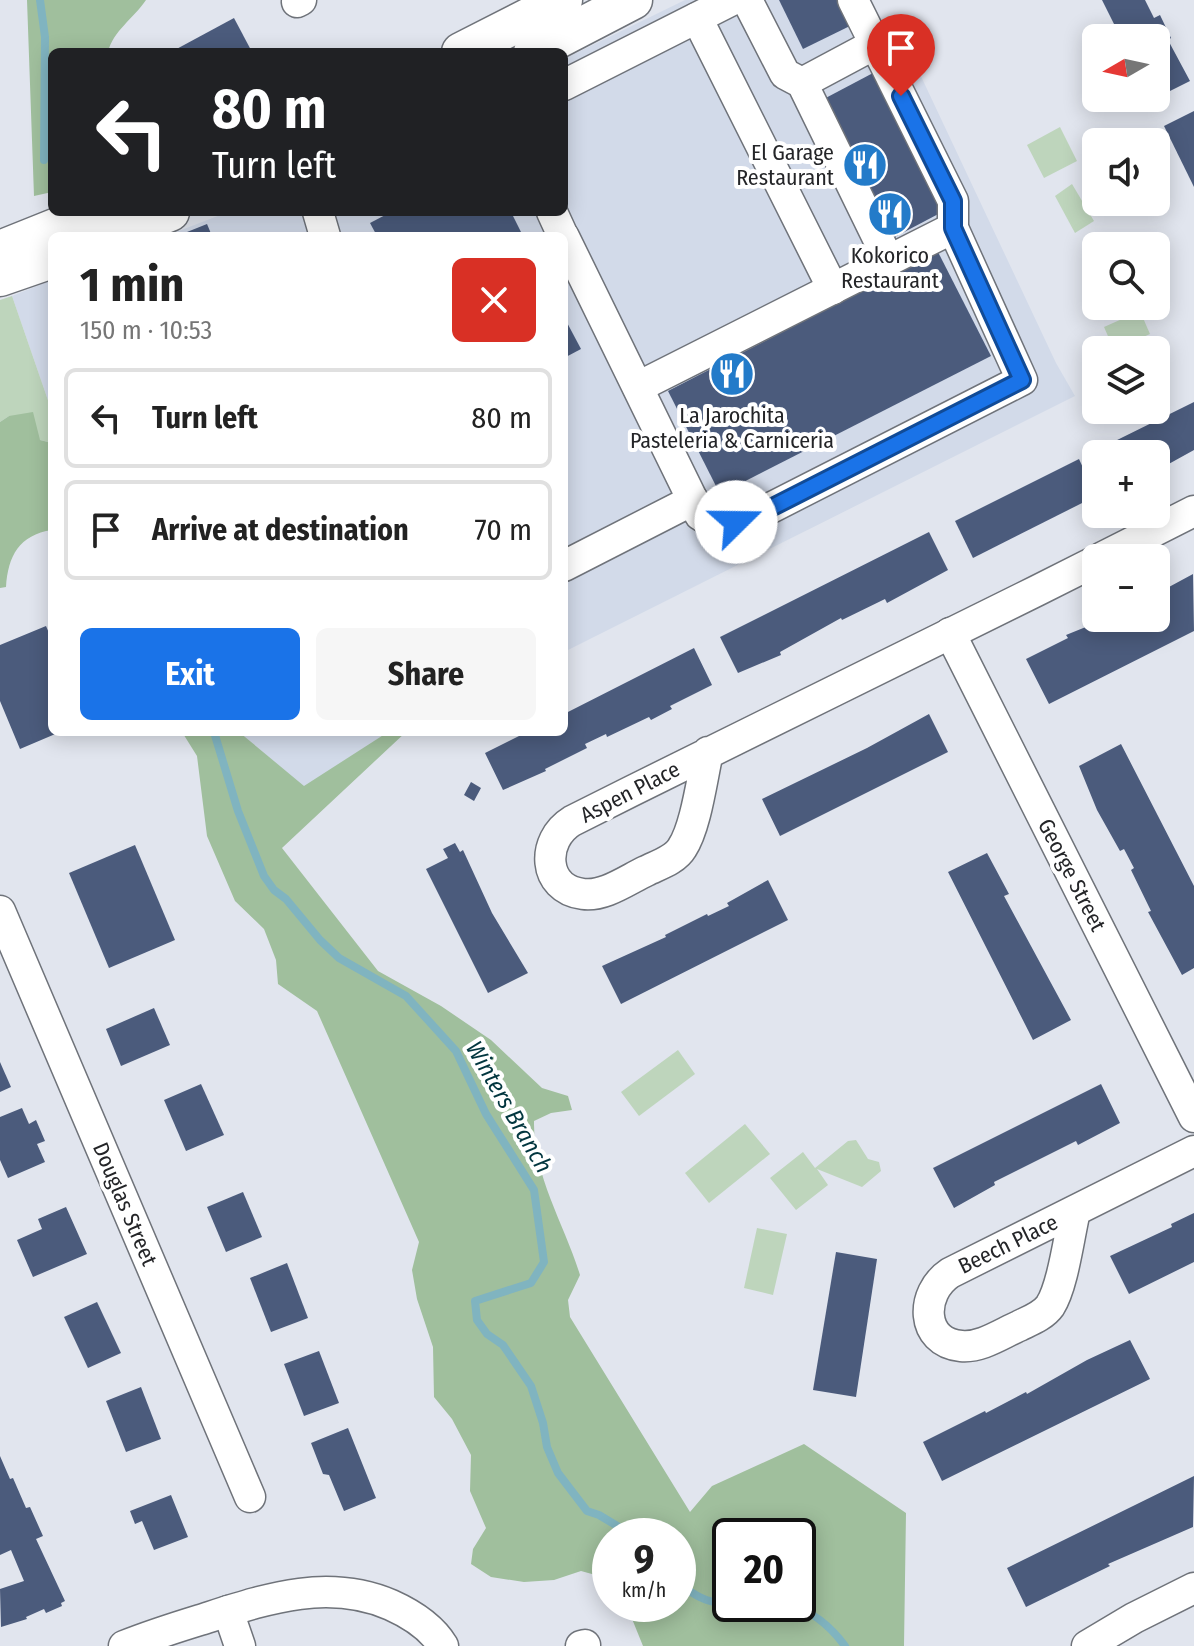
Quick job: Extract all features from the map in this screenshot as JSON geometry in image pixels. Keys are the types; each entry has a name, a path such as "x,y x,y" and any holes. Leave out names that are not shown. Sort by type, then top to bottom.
{"main road":[{"path":"471,48 578,7 633,0"},
{"path":"537,48 578,7"},
{"path":"0,250 85,216"},
{"path":"121,232 160,216"},
{"path":"0,277 48,260"}],"street":[{"path":"568,83 732,0"},
{"path":"747,0 785,74 802,83 889,261"},
{"path":"568,244 700,515 706,520 718,523 749,519 1022,380 953,228 953,201 853,0"},
{"path":"578,7 611,61"},
{"path":"697,18 833,289"},
{"path":"802,83 875,44"},
{"path":"638,387 953,228"},
{"path":"568,564 693,500"},
{"name":"Aspen Place","path":"1129,544 1194,511"},
{"name":"Aspen Place","path":"708,752 688,837 679,853 595,894 573,892 563,885 551,867 549,856 555,835 562,827 708,752 1082,567"},
{"name":"George Street","path":"950,633 1194,1117"},
{"name":"Douglas Street","path":"0,911 250,1497"},
{"name":"Beech Place","path":"1075,1211 1055,1295 1046,1311 973,1346 951,1344 933,1329 927,1308 933,1287 941,1279 1075,1211 1194,1151"},
{"path":"1087,1646 1194,1588"},
{"path":"124,1646 228,1611 306,1592 354,1593 385,1603 414,1617 443,1646"},
{"path":"228,1611 240,1646"}],"shaded area":[{"path":"685,0 870,0 898,59 910,53 1056,363 1075,396 568,650 568,232 176,232 218,216 568,216 568,57"},
{"path":"48,282 48,400 12,296"},
{"path":"244,736 382,736 304,787"}],"green space":[{"path":"27,0 146,0 119,31 110,48 48,48 48,193 34,196"},
{"path":"1060,127 1077,161 1044,178 1027,145"},
{"path":"1072,184 1082,201 1082,216 1091,216 1094,221 1075,233 1055,196"},
{"path":"12,296 48,400 48,442 40,440 9,416 0,422 0,300"},
{"path":"1120,320 1144,320 1150,334 1108,336 1104,327"},
{"path":"33,412 40,440 48,442 48,531 31,537 17,549 9,566 6,587 0,588 0,422 9,416"},
{"path":"184,736 244,736 304,786 382,736 402,736 282,848 378,971 441,1006 491,1040 542,1088 568,1096 572,1110 551,1113 534,1121 544,1180 580,1275 568,1300 570,1317 690,1512 712,1486 804,1444 906,1513 904,1646 643,1646 633,1622 696,1622 696,1518 592,1518 592,1574 581,1571 554,1580 524,1582 491,1577 471,1564 473,1549 486,1528 470,1491 471,1455 452,1419 434,1397 433,1347 417,1299 412,1270 419,1242 317,1011 278,984 276,960 264,929 235,901 207,836 197,756"},
{"path":"678,1050 695,1074 639,1116 621,1092"},
{"path":"745,1124 770,1154 709,1203 685,1173"},
{"path":"856,1140 868,1159 879,1162 881,1171 862,1187 817,1169 828,1185 796,1210 770,1178 803,1152 815,1168 848,1141"},
{"path":"757,1228 787,1234 773,1295 744,1288"}],"building":[{"path":"779,0 842,0 854,24 803,49"},
{"path":"1102,0 1145,0 1154,18 1160,15 1164,24 1114,24"},
{"path":"234,18 250,48 178,48"},
{"path":"1170,44 1190,81 1170,91"},
{"path":"873,73 944,211 891,239 820,101"},
{"path":"1194,111 1194,187 1170,138 1170,128 1164,126"},
{"path":"383,216 513,216 521,232 375,232 370,223"},
{"path":"207,224 210,232 187,232"},
{"path":"938,252 991,356 720,494 668,391"},
{"path":"568,325 581,349 568,356"},
{"path":"1194,402 1194,450 1170,463 1170,440 1117,440 1149,424 1170,424 1170,414"},
{"path":"1079,459 1082,466 1082,503 973,558 955,521"},
{"path":"929,532 948,570 887,603 885,599 841,618 780,652 781,655 738,673 720,637"},
{"path":"1193,574 1194,631 1049,704 1026,659 1082,629 1082,632 1170,632 1170,586"},
{"path":"46,626 48,631 48,736 51,736 20,749 0,701 0,645"},
{"path":"694,648 712,685 670,706 672,709 651,720 649,717 585,744 587,748 546,771 503,790 485,753 519,736 568,736 568,712"},
{"path":"929,714 948,752 780,836 762,799"},
{"path":"1121,744 1194,886 1194,968 1182,975 1148,912 1151,911 1131,870 1134,868 1124,849 1120,851 1097,810 1079,766"},
{"path":"471,782 481,788 474,801 464,795"},
{"path":"455,843 460,852 463,850 492,913 528,973 488,993 426,869 448,858 443,849"},
{"path":"135,845 175,940 109,968 69,873"},
{"path":"987,853 1009,894 1004,896 1071,1020 1033,1040 948,872"},
{"path":"768,880 788,920 621,1004 602,966 729,906 727,903"},
{"path":"154,1008 170,1045 121,1066 106,1029"},
{"path":"0,1062 11,1087 0,1092"},
{"path":"201,1084 224,1135 186,1151 164,1100"},
{"path":"1101,1084 1120,1123 994,1182 995,1185 954,1208 933,1168"},
{"path":"22,1108 29,1124 36,1120 45,1141 37,1144 45,1162 8,1178 0,1160 0,1117"},
{"path":"243,1192 262,1237 226,1252 207,1207"},
{"path":"66,1207 87,1254 33,1277 17,1240 42,1229 38,1219"},
{"path":"1194,1213 1194,1262 1129,1294 1110,1256 1172,1227 1171,1224"},
{"path":"836,1252 877,1259 856,1397 813,1390"},
{"path":"287,1263 308,1318 271,1332 250,1278"},
{"path":"97,1302 121,1353 88,1368 64,1317"},
{"path":"1130,1340 1150,1379 942,1481 923,1442 1027,1394"},
{"path":"319,1351 339,1403 304,1416 284,1364"},
{"path":"141,1387 161,1439 126,1452 106,1401"},
{"path":"348,1428 376,1498 344,1511 329,1475 323,1474 311,1443"},
{"path":"0,1456 43,1536 36,1539 65,1601 61,1603 62,1606 46,1613 44,1609 27,1619 1,1627 0,1589 24,1581 11,1550 0,1555"},
{"path":"1194,1476 1193,1527 1108,1564 1110,1566 1026,1607 1007,1568"},
{"path":"171,1495 188,1537 154,1550 142,1521 135,1524 130,1511"}],"waterway":[{"path":"40,0 45,37 44,160"},
{"name":"Winters Branch","path":"215,736 238,811 264,876 339,958 406,996 456,1051 486,1114 534,1190 544,1262 531,1283 475,1301 477,1320 487,1334 503,1345 531,1386 547,1447 558,1473 587,1511 604,1518"},
{"name":"Winters Branch","path":"696,1595 712,1601"},
{"name":"Winters Branch","path":"816,1617 845,1646"}],"place":[{"name":"El Garage Restaurant","path":"865,165"},
{"name":"Kokorico Restaurant","path":"890,214"},
{"name":"La Jarochita Pasteleria & Carniceria","path":"732,374"}],"route":[{"path":"736,522 749,519 1022,380 953,228 953,201 901,96"}]}
